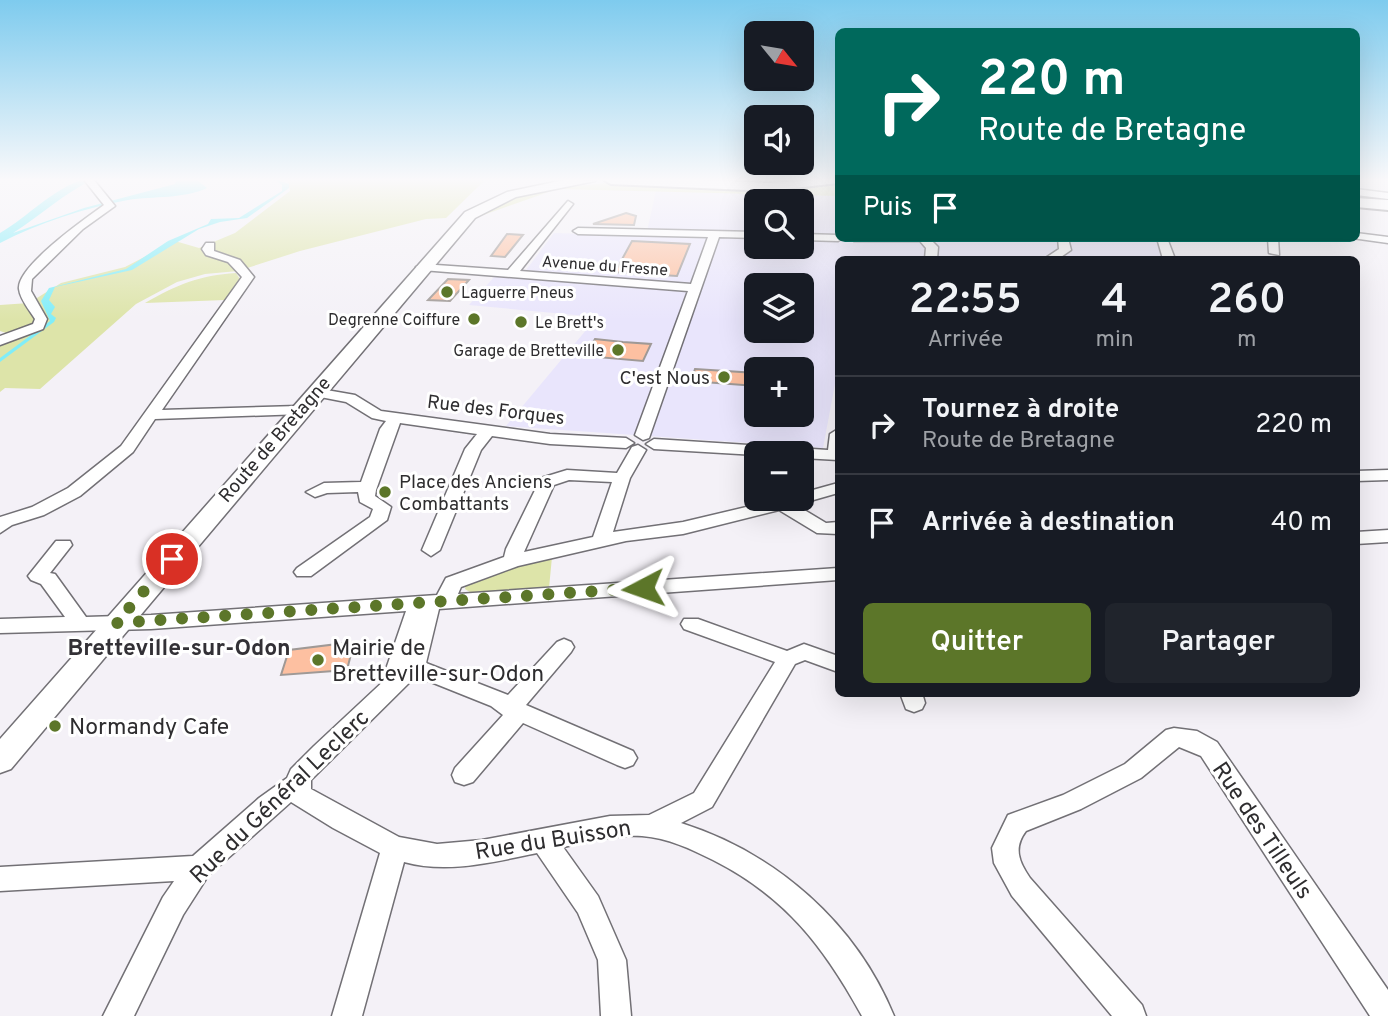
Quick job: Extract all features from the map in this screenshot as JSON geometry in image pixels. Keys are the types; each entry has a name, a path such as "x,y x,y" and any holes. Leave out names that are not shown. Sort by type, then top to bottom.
{"main road":[{"name":"Route de Bretagne","path":"439,247 451,226"},
{"name":"Route de Bretagne","path":"0,760 306,401 459,226"}],"street":[{"path":"0,341 38,326 41,319 25,291 26,278 80,226"},
{"name":"Avenue du Fresne","path":"511,274 550,226"},
{"path":"578,231 744,235"},
{"path":"604,532 622,478 627,474 640,443 715,234"},
{"path":"1360,236 1388,240"},
{"path":"814,237 835,238"},
{"path":"1055,256 1065,250 1064,242"},
{"path":"1274,242 1275,253"},
{"path":"2,522 38,511 84,485 127,449 248,277 243,265 231,256 210,253 210,245"},
{"name":"Avenue du Fresne","path":"422,267 696,288"},
{"name":"Rue des Forques","path":"151,415 195,414 306,401 341,401 362,406 377,415 550,439 835,454"},
{"path":"304,572 378,520 382,507 366,498 368,486 388,429 396,418"},
{"path":"431,550 473,449 489,429"},
{"path":"513,561 515,549 547,482 567,475 622,478"},
{"path":"1360,475 1388,475"},
{"path":"315,492 324,488 368,486"},
{"path":"814,495 835,489"},
{"path":"625,758 515,710 499,700 408,664 431,603 453,583 604,532 626,535 683,528 750,511"},
{"path":"805,511 822,529 835,528"},
{"path":"1360,538 1388,536"},
{"path":"63,545 38,576 48,579 81,624"},
{"path":"0,626 116,623 835,574"},
{"path":"691,624 788,659"},
{"path":"464,775 564,647"},
{"path":"651,826 703,800 788,659 804,652 835,663"},
{"name":"Rue du Général Leclerc","path":"118,1016 173,906 199,867 268,805 298,784 300,776 322,752 387,690 408,664"},
{"name":"Rue des Tilleuls","path":"1131,1016 1021,887 1006,864 1004,845 1008,833 1017,823 1072,802 1133,771 1174,737 1189,738 1209,749 1388,1016"},
{"name":"Rue du Buisson","path":"298,784 300,795 316,806 395,847 422,855 445,855 622,825 651,826 699,842 750,868 797,901 847,960 879,1016"},
{"path":"542,839 588,905 612,960 616,1016"},
{"path":"347,1016 395,847"},
{"path":"0,879 199,867"}],"shaded area":[{"path":"648,226 744,226 744,259 814,259 814,226 835,226 835,242 1169,242 1174,256 835,256 835,384 823,448 814,447 814,441 744,443 506,426 597,317 469,305 495,276 520,278 554,233 646,236"}],"green space":[{"path":"244,226 397,226 300,251 238,271 205,274 177,282 136,304 40,389 5,388 0,392 0,336 6,333 0,331 0,305 29,303 61,283 125,267 175,241 199,248 235,233"},
{"path":"236,273 240,279 225,300 145,303 189,282"},
{"path":"552,557 549,588 473,594 465,589 466,584"}],"water":[{"path":"10,226 22,226 13,233 38,226 0,243 0,233"},
{"path":"207,226 132,270 55,287 49,300 55,307 51,314 56,318 54,322 0,362 0,358 50,321 41,301 49,288 126,269 168,241"}],"building":[{"path":"507,234 523,235 505,257 491,256"},
{"path":"632,241 690,244 677,276 615,272"},
{"name":"Laguerre Pneus","path":"448,279 469,280 450,301 428,300"},
{"name":"Garage de Bretteville","path":"595,339 651,344 643,361 585,356"},
{"name":"C'est Nous","path":"695,369 744,372 744,385 691,381"},
{"name":"Mairie de Bretteville-sur-Odon","path":"354,642 347,670 281,675 289,650"}],"place":[{"name":"Laguerre Pneus","path":"447,292"},
{"name":"Degrenne Coiffure","path":"474,319"},
{"name":"Le Brett's","path":"521,322"},
{"name":"Garage de Bretteville","path":"618,350"},
{"name":"C'est Nous","path":"724,377"},
{"name":"Place des Anciens Combattants","path":"385,492"},
{"name":"Mairie de Bretteville-sur-Odon","path":"318,660"},
{"name":"Normandy Cafe","path":"55,726"}],"district":[{"name":"Bretteville-sur-Odon","path":"179,647"}],"route":[{"path":"172,559 116,623 643,588"}]}
